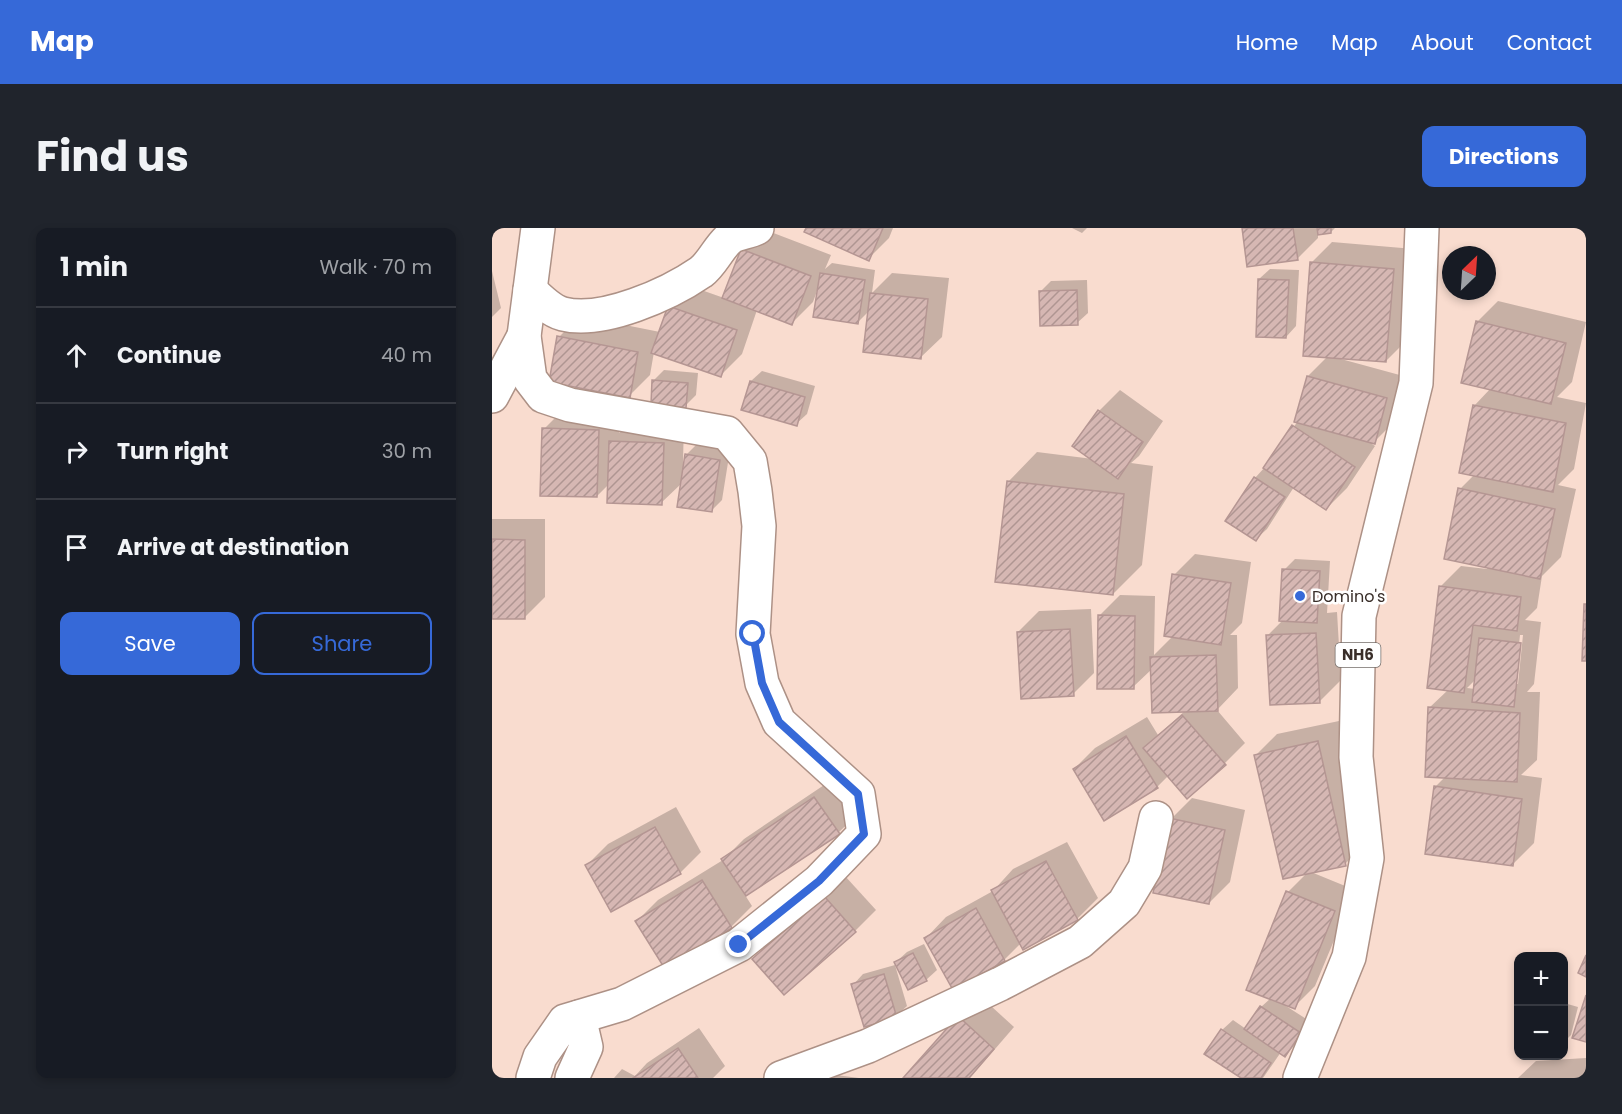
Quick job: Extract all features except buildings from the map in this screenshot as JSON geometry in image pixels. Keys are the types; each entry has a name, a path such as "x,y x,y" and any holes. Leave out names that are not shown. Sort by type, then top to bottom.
{"main road":[{"path":"533,1078 540,1058 565,1021 622,1004 739,945 819,881 864,834 858,794 779,722 762,683 753,634 759,526 750,461 727,433 570,405 543,396 530,379 524,336 538,228"},
{"path":"530,290 562,314 590,316 639,304 675,288 704,270 730,238 757,228"},
{"name":"NH6","path":"1300,1078 1349,957 1367,858 1356,757 1359,616 1416,383 1422,228"},
{"path":"492,396 524,336"},
{"path":"781,1078 868,1046 1000,984 1080,942 1124,903 1145,868 1156,818"},
{"path":"572,1078 586,1047 579,1017"}],"place":[{"name":"Domino's","path":"1300,596"}],"route":[{"path":"739,945 819,881 864,834 858,794 779,722 762,683 753,634"}]}
